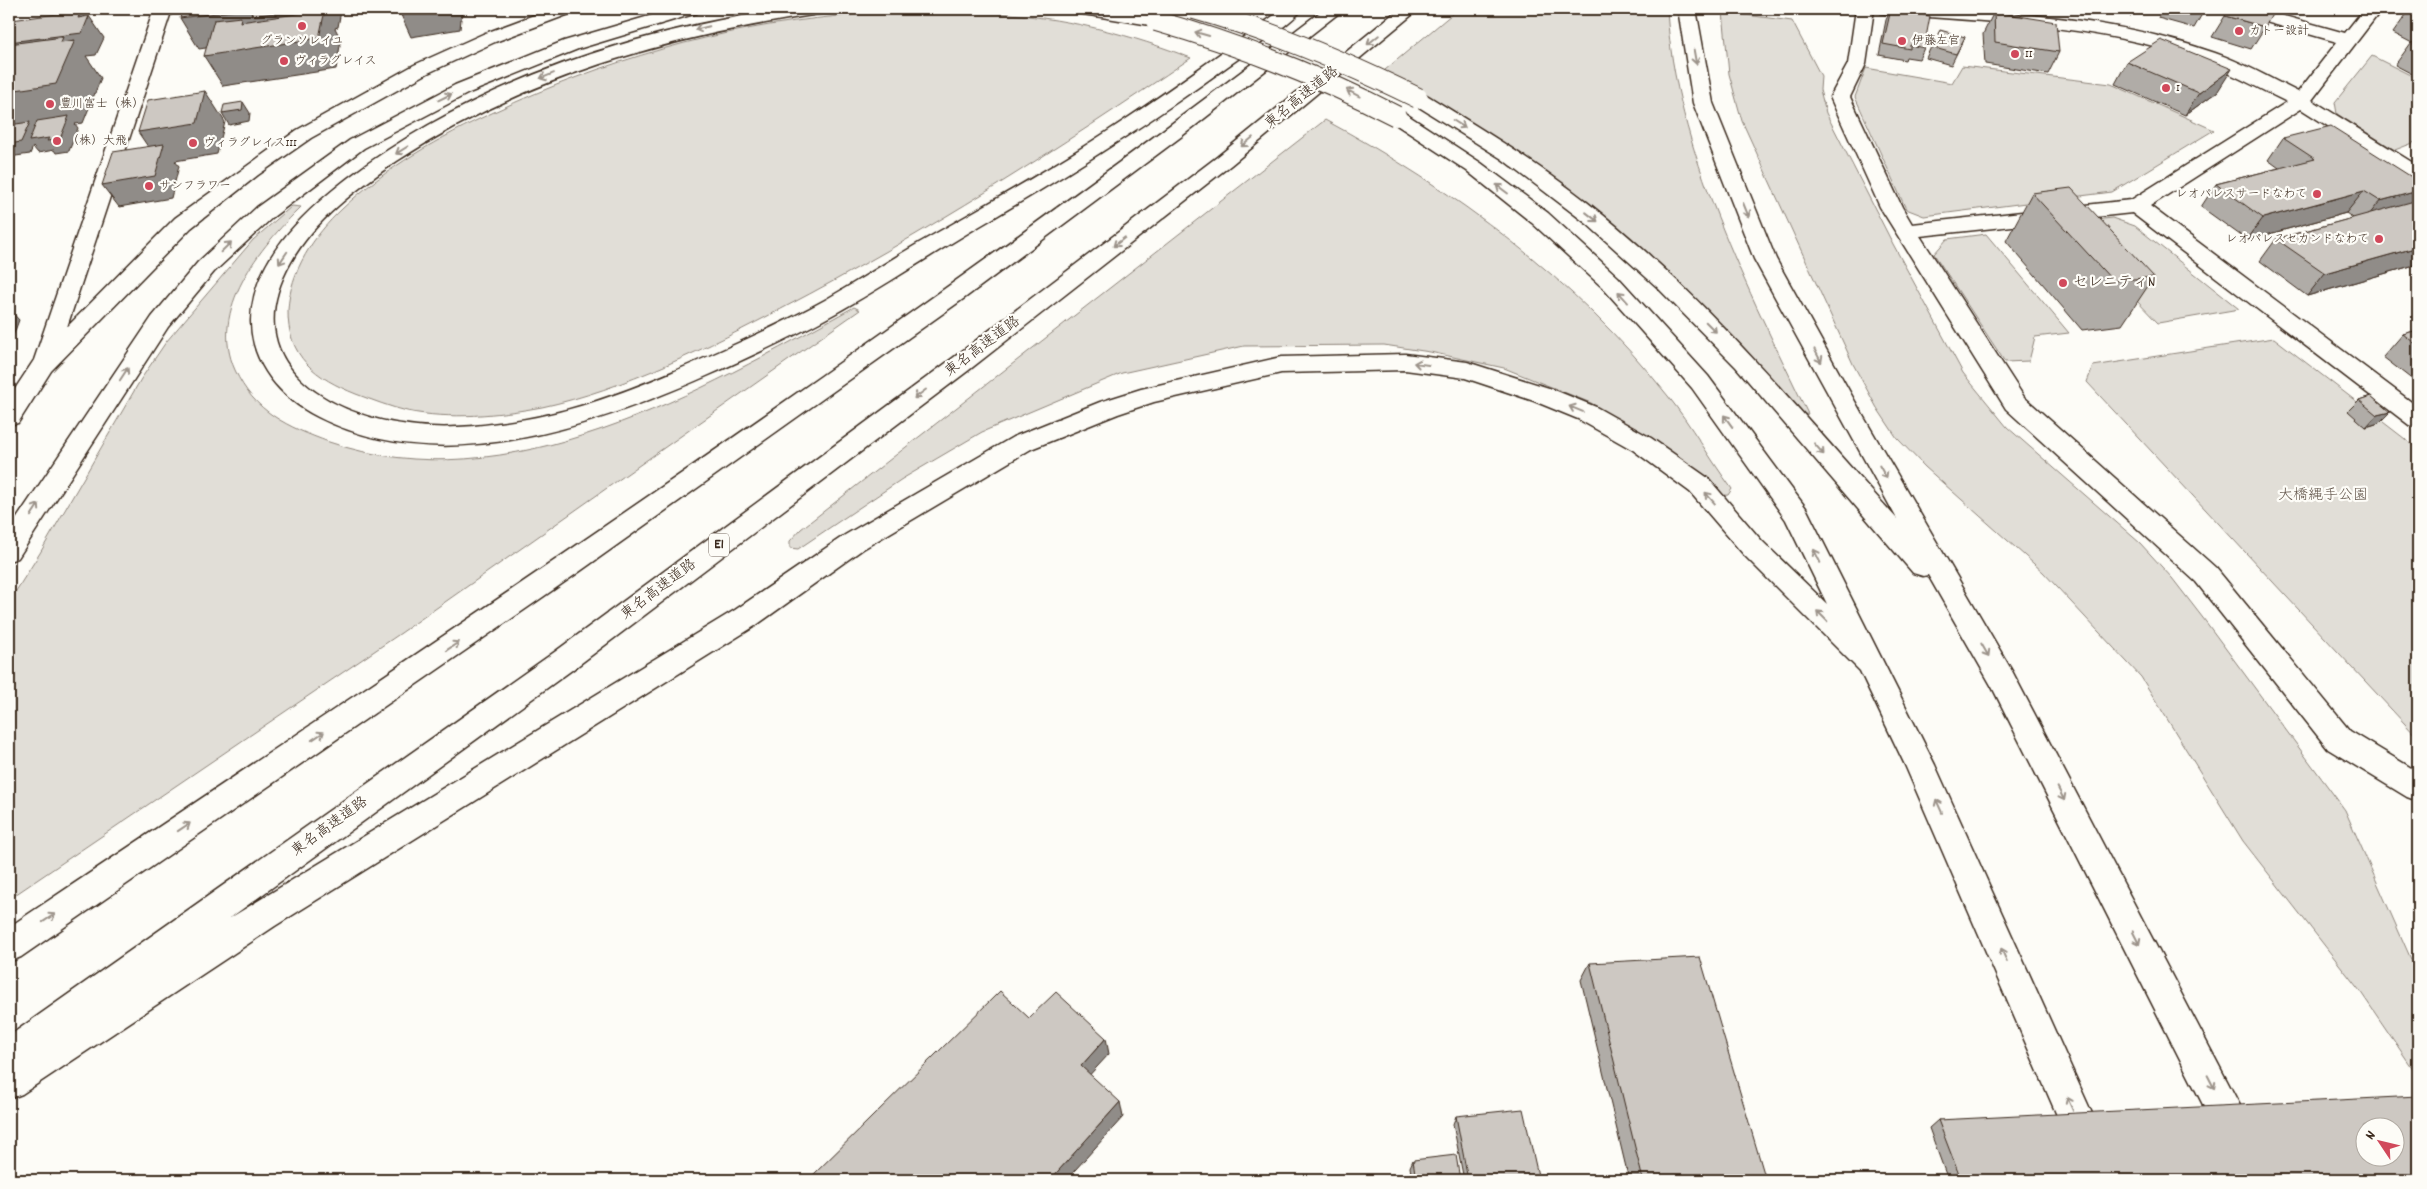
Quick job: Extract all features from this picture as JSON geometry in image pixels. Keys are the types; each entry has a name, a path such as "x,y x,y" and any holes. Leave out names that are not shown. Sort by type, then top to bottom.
{"main road":[{"path":"43,365 163,9"},
{"path":"12,407 43,365 183,223 251,171 304,134 421,69 489,38 566,9"},
{"path":"9,551 160,322 206,267 265,212 357,144 462,89 571,45 691,9"},
{"path":"819,9 704,27 627,48 588,61 491,100 456,118 381,163 328,203 305,227 272,276 264,301 261,327 265,350 274,370 292,389 312,403 341,417 375,429 412,435 454,436 504,432 596,410 706,366 821,312 1124,131 1294,9"},
{"path":"1083,9 1156,21 1221,39 1346,89 1396,116 1474,167 1540,218 1610,282 1700,382 1797,515 1920,765 2104,1180"},
{"path":"1194,9 1238,21 1311,48 1418,98 1509,155 1595,219 1665,282 1744,360 1822,452 1961,608"},
{"path":"9,946 510,607 906,330 1168,138 1334,9"},
{"name":"東名高速道路","path":"9,1057 566,659 938,382 1224,161 1410,9"},
{"path":"1687,9 1703,102 1765,258 1850,414 2002,679 2261,1180"},
{"path":"1865,9 1857,64 1840,97 1890,207 2015,403 2206,575 2338,740 2418,788"},
{"path":"1887,9 2063,22 2166,43 2211,58 2301,101 2418,175"},
{"path":"2240,9 2349,40"},
{"path":"1905,231 2136,206 2301,101 2374,9"},
{"path":"2136,206 2418,419"},
{"path":"9,1081 262,916 745,618 854,542 1022,443 1117,405 1281,365 1405,362 1467,370 1543,395 1587,413 1642,444 1698,485 1753,548 1869,663"}],"green space":[{"path":"1458,9 1667,9 1673,61 1684,113 1699,165 1739,268 1808,414 1797,415 1613,231 1379,75"},
{"path":"930,11 1010,14 1057,20 1147,42 1191,58 1092,125 991,189 836,280 696,352 603,390 542,407 509,412 457,416 423,414 388,405 342,388 317,373 299,353 289,326 288,310 293,281 313,242 342,209 376,180 414,154 454,132 494,112 577,77 662,49 750,28 794,21 850,15"},
{"path":"1723,12 1792,21 1821,76 1820,90 1826,113 1893,244 1963,373 2007,427 2140,543 2172,578 2345,810 2418,975 2418,1076 2360,991 2243,841 2141,677 2043,572 1925,467 1897,438 1877,408 1853,364 1742,121 1729,74"},
{"path":"2372,56 2418,79 2418,141 2395,150 2337,114 2335,102"},
{"path":"1962,66 2111,84 2214,130 2112,192 1924,216 1906,209 1855,97 1866,68 1952,83"},
{"path":"1325,120 1420,176 1466,207 1510,240 1594,314 1668,396 1732,489 1728,495 1718,496 1666,453 1591,403 1504,368 1430,352 1384,345 1244,346 1122,373 982,432 902,479 798,549 790,548 790,541 801,529"},
{"path":"292,206 301,207 285,223 255,260 242,281 233,303 228,325 228,347 235,370 252,397 262,407 286,424 329,442 397,457 465,459 534,449 602,429 668,403 733,372 854,307 860,310 401,633 9,899 9,602 40,553 141,379 166,342 253,240"},
{"path":"2112,218 2135,226 2239,309 2158,323 2063,224"},
{"path":"1986,234 2069,333 2035,337 2029,361 2005,362 1934,254 1947,239"},
{"name":"大橋縄手公園","path":"2274,338 2418,449 2418,738 2087,382 2093,366"}],"building":[{"path":"183,9 239,9 180,18"},
{"path":"253,9 306,9 251,16"},
{"path":"402,9 444,9 401,15"},
{"name":"伊藤左官","path":"1891,9 1930,16 1924,48 1910,45 1910,49 1883,44"},
{"path":"2229,9 2275,9 2265,27 2225,16"},
{"path":"2418,9 2418,16 2408,12"},
{"path":"325,10 319,38 204,56 214,20 241,17 240,22"},
{"path":"81,11 78,18 89,16 82,33 9,42 9,23 11,20"},
{"path":"1994,12 2056,22 2059,52 1995,42"},
{"path":"1940,30 1965,37 1956,54 1931,47"},
{"path":"63,37 61,42 75,40 56,84 9,91 9,44"},
{"path":"2161,40 2232,69 2199,93 2127,62"},
{"path":"2418,40 2418,47 2411,43"},
{"path":"205,91 197,123 138,132 148,100"},
{"path":"243,102 242,110 222,113 224,105"},
{"path":"69,116 60,139 47,141 49,138 29,141 37,121"},
{"path":"30,122 21,142 9,144 9,125"},
{"path":"2331,126 2418,181 2418,191 2380,201 2364,191 2263,218 2216,184 2315,159 2283,138"},
{"path":"164,144 155,176 102,185 113,152"},
{"path":"2071,188 2154,277 2113,281 2032,193"},
{"path":"2418,200 2418,247 2325,273 2276,239"},
{"path":"2418,330 2418,346 2403,334"},
{"path":"2371,396 2390,412 2377,415 2359,400"},
{"path":"1700,957 1766,1180 1643,1180 1590,963"},
{"path":"1000,991 1029,1018 1056,992 1106,1038 1081,1066 1120,1102 1050,1180 808,1180"},
{"path":"2418,1096 2418,1180 1961,1180 1938,1120"},
{"path":"1523,1109 1539,1180 1468,1180 1456,1116"},
{"path":"1456,1155 1460,1180 1416,1180 1413,1160"}],"place":[{"name":"グランソレイユ","path":"302,26"},
{"name":"カトー設計","path":"2239,31"},
{"name":"伊藤左官","path":"1902,41"},
{"name":"II","path":"2015,54"},
{"name":"ヴィラグレイス","path":"284,61"},
{"name":"I","path":"2166,88"},
{"name":"豊川富士（株）","path":"50,104"},
{"name":"（株）大飛","path":"57,141"},
{"name":"ヴィラグレイスIII","path":"193,143"},
{"name":"サンフラワー","path":"149,186"},
{"name":"レオパレスサードなわて","path":"2317,194"},
{"name":"レオパレスセカンドなわて","path":"2379,239"},
{"name":"セレニティN","path":"2063,283"}]}
